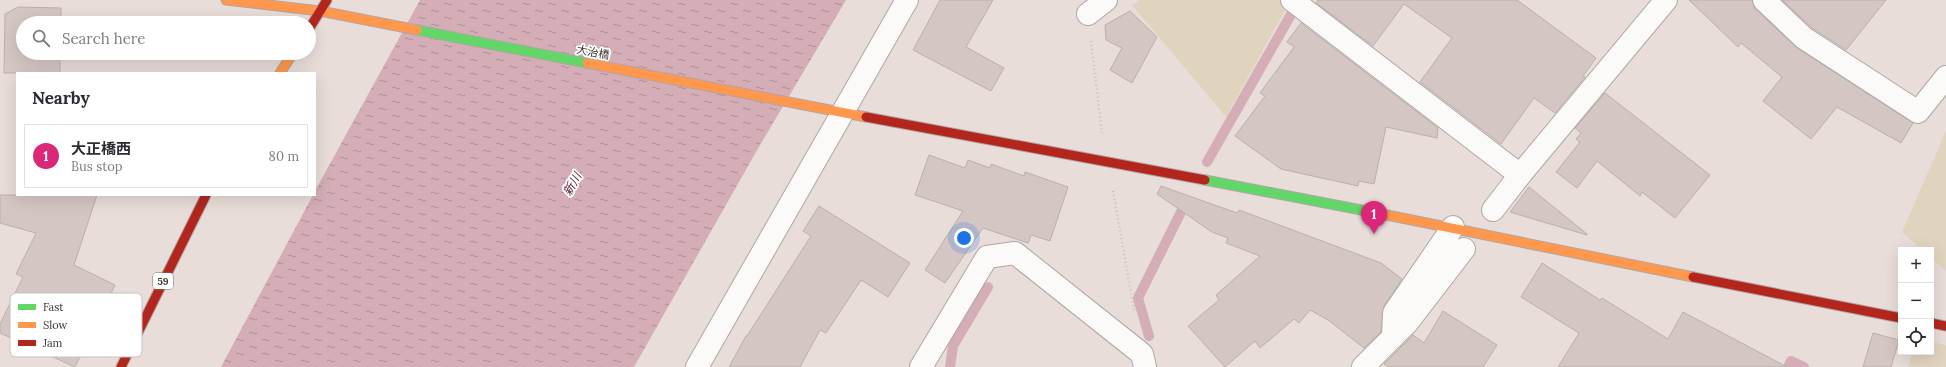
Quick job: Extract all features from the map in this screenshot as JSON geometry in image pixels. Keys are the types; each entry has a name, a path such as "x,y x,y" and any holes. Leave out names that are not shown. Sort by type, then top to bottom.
{"street":[{"name":"大治橋","path":"226,0 350,17 837,111 1453,227 1795,298 1898,317"},
{"path":"316,18 327,0"},
{"path":"696,367 837,111 907,0"},
{"path":"1088,14 1106,0"},
{"path":"1292,0 1520,174"},
{"path":"1493,210 1520,174 1666,0"},
{"path":"1764,0 1804,38 1918,112 1946,77"},
{"path":"281,72 288,60"},
{"name":"59","path":"142,325 206,196"},
{"path":"1393,338 1394,313 1453,227"},
{"path":"1363,367 1407,323 1464,249"},
{"path":"921,367 935,357 987,257 1015,253 1144,361"},
{"path":"1934,324 1946,326"},
{"name":"59","path":"121,367 126,357"}],"path":[{"path":"1088,14 1103,139"},
{"path":"1112,190 1144,361"}],"shaded area":[{"path":"1140,0 1278,0 1287,7 1226,117 1132,5"},
{"path":"1946,131 1946,271 1934,261 1934,247 1919,247 1902,232"},
{"path":"1934,343 1946,345 1946,367 1908,367 1912,355 1934,355"}],"water":[{"name":"新川","path":"420,0 846,0 760,145 634,367 221,367 312,196 316,196 316,189"}],"building":[{"path":"940,0 993,0 966,47 1004,68 991,91 913,50"},
{"path":"1318,0 1517,0 1596,58 1583,76 1585,77 1555,113 1534,98 1501,144 1420,82 1452,38 1404,4 1373,46 1316,3"},
{"path":"1689,0 1752,0 1755,9 1797,48 1913,123 1901,143 1837,107 1811,139 1763,101 1782,77 1741,43 1738,47"},
{"path":"1782,0 1886,0 1846,50 1812,28"},
{"path":"18,7 61,8 61,16 16,16 16,60 60,60 60,72 4,73 5,14"},
{"path":"1130,11 1157,37 1132,83 1110,70 1122,48 1106,40 1105,25"},
{"path":"1301,23 1438,128 1437,138 1386,127 1374,184 1359,181 1358,186 1281,169 1235,136 1265,96 1260,93 1294,47 1287,42"},
{"path":"1605,93 1710,175 1675,218 1642,192 1640,196 1597,161 1577,188 1556,172 1580,142 1576,139 1581,133 1575,128"},
{"path":"929,155 965,168 968,160 990,168 991,164 1024,176 1025,172 1068,187 1050,241 1031,235 1028,243 983,228 945,283 925,270 963,211 915,195"},
{"path":"1161,186 1237,213 1239,210 1381,263 1402,279 1384,306 1381,332 1364,348 1328,320 1310,310 1299,323 1294,319 1260,348 1255,341 1225,367 1188,326 1219,300 1216,295 1260,256 1226,243 1228,238 1212,232 1157,194"},
{"path":"1529,187 1587,234 1587,235 1510,212"},
{"path":"0,195 97,196 74,265 115,285 111,293 15,293 23,277 16,274 36,233 0,223"},
{"path":"819,206 910,263 888,297 861,280 826,333 820,330 800,367 729,367 746,336 811,236 803,231"},
{"path":"1542,263 1600,300 1602,298 1668,339 1683,312 1787,367 1558,367 1579,333 1521,297"},
{"path":"10,304 10,338 0,333 0,324"},
{"path":"1443,311 1497,345 1483,367 1388,367 1384,364 1413,335 1424,343"},
{"path":"1873,333 1898,340 1891,367 1863,367"},
{"path":"53,357 80,357 75,367"}],"waterway":[{"path":"1207,162 1293,11"},
{"path":"1149,336 1138,298 1181,212"},
{"path":"950,367 953,346 988,287"},
{"path":"1788,367 1791,361 1804,367"}],"traffic: fast":[{"path":"417,30 587,63"},
{"path":"1205,180 1377,213"}],"traffic: slow":[{"path":"226,0 320,11 417,30"},
{"path":"281,72 288,60"},
{"path":"587,63 866,117"},
{"path":"1377,213 1693,277"}],"traffic: jam":[{"path":"316,18 327,0"},
{"path":"866,117 1205,180"},
{"path":"142,325 206,196"},
{"path":"1693,277 1898,317"},
{"path":"1934,324 1946,326"},
{"path":"121,367 126,357"}],"place":[{"name":"大正橋西","path":"1374,234"}]}
